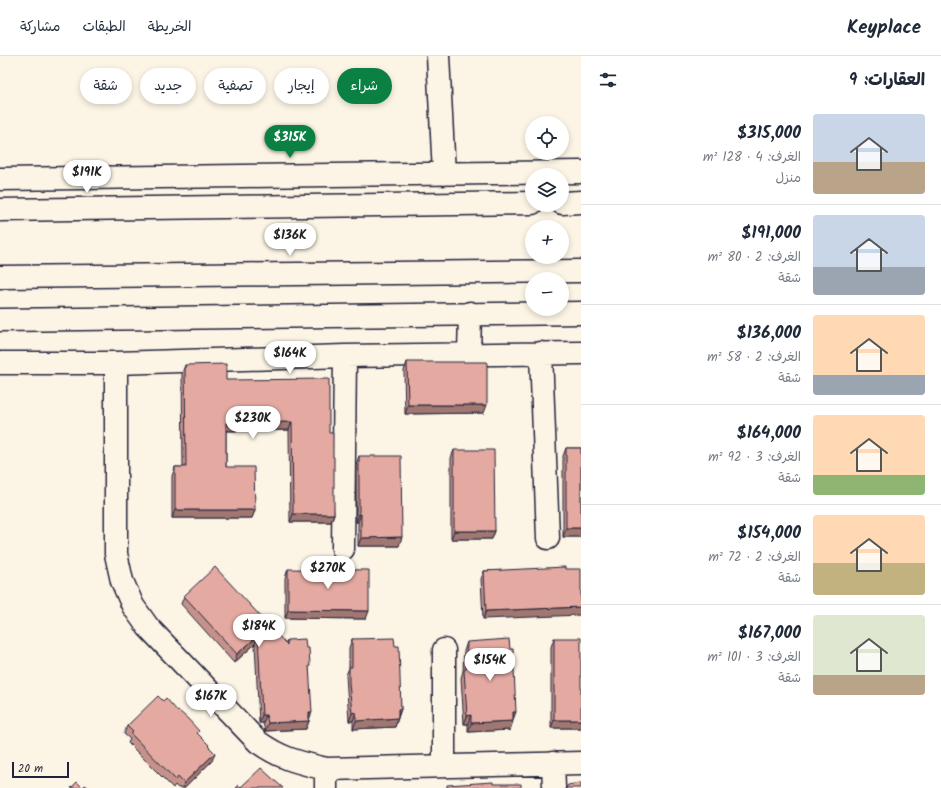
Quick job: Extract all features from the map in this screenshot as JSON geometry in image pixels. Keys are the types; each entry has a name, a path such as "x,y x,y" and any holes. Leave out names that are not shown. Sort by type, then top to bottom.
{"street":[{"path":"438,56 444,174"},
{"path":"0,179 581,172"},
{"path":"70,179 70,210"},
{"path":"569,202 581,202"},
{"path":"0,210 525,203"},
{"path":"0,278 581,271"},
{"path":"0,320 581,313"},
{"path":"469,355 470,314"},
{"path":"541,353 548,538"},
{"path":"0,363 116,363 345,356 581,353"},
{"path":"344,549 345,356"},
{"path":"116,363 116,554 122,581 133,606 148,627 258,742 275,754 326,778 444,765 581,763"},
{"path":"444,650 444,765"},
{"path":"553,763 554,788"}],"building":[{"path":"407,362 487,362 487,405 408,405"},
{"path":"226,364 226,380 329,379 329,433 333,433 334,457 334,514 293,514 292,422 226,423 226,467 254,467 255,510 175,510 175,467 186,467 185,365"},
{"path":"566,448 581,448 581,528 566,528"},
{"path":"454,450 494,450 495,531 454,531"},
{"path":"359,456 401,456 402,537 361,538 361,514 359,514"},
{"path":"215,567 287,645 287,640 305,639 306,648 309,648 310,666 312,712 309,712 309,721 268,723 266,715 262,715 258,636 237,654 184,596"},
{"path":"565,567 565,569 581,569 581,607 486,611 484,571"},
{"path":"288,569 369,570 369,611 288,610"},
{"path":"394,638 395,646 399,646 401,709 398,709 398,718 356,721 356,712 352,713 349,683 349,667 352,667 352,639"},
{"path":"554,638 581,638 581,720 554,720"},
{"path":"509,639 510,649 513,649 516,712 513,712 513,721 471,723 471,715 467,716 464,670 466,669 467,642"},
{"path":"158,696 163,701 166,698 178,712 179,711 188,719 199,731 197,733 215,753 184,783 178,777 176,780 131,734 133,732 127,726"},
{"path":"261,768 283,788 236,788 239,785 241,787"},
{"path":"77,782 83,788 71,788"},
{"path":"493,782 493,784 521,784 521,788 447,788 447,785"},
{"path":"581,783 581,788 566,788 568,785"}]}
